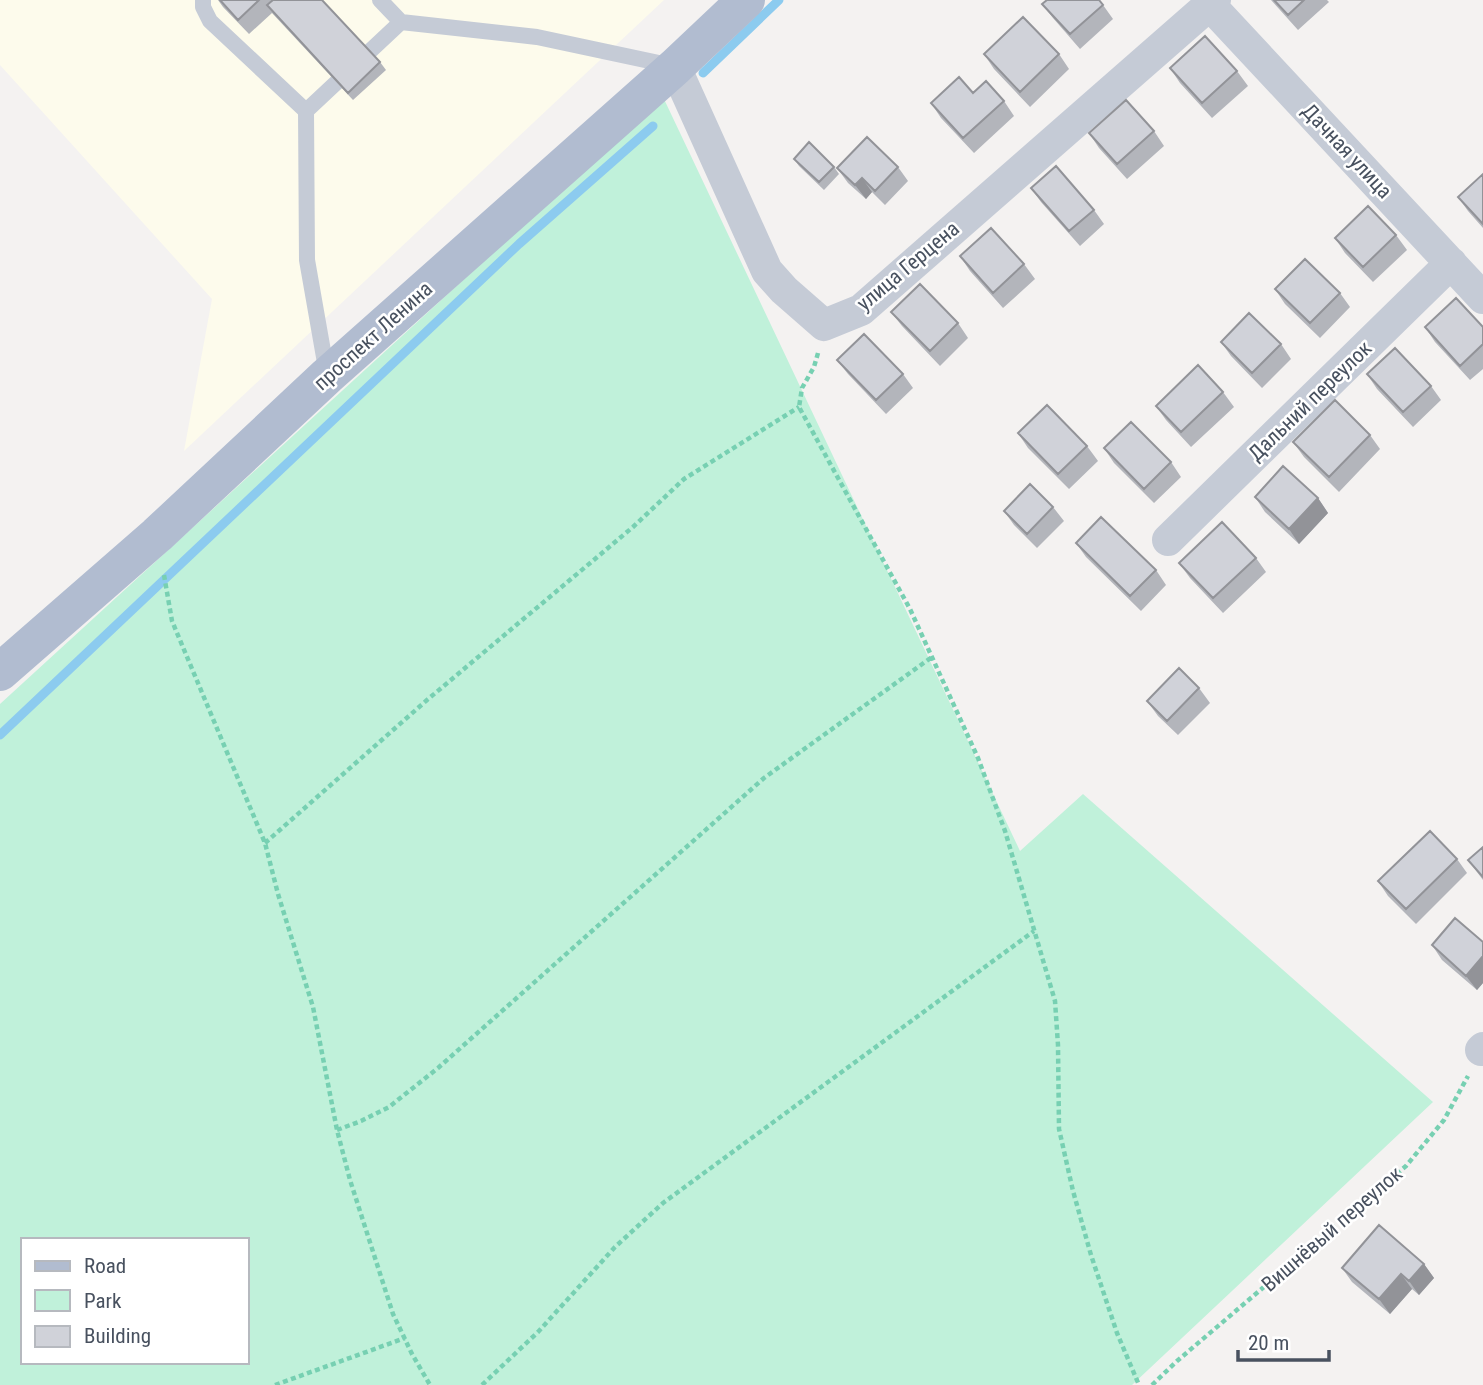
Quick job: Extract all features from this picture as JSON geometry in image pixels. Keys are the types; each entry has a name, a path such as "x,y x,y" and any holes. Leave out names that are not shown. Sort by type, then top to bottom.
{"main road":[{"name":"проспект Ленина","path":"0,672 157,535 327,376 675,67 746,0"}],"street":[{"name":"Дачная улица","path":"1213,2 1483,298"},
{"name":"улица Герцена","path":"824,325 861,310 1213,2"},
{"path":"675,67 768,271 784,290 824,325"},
{"name":"Дальний переулок","path":"1168,540 1451,263"}],"lane":[{"path":"203,0 203,7 210,21 306,111 307,260 327,376"},
{"path":"380,0 401,22 537,37 675,67"},
{"path":"306,111 401,22"}],"path":[{"path":"824,325 814,367 802,388 799,407 910,608 983,770 1005,831 1055,1001 1059,1129 1073,1191 1117,1333 1139,1385"},
{"path":"265,843 427,700 633,527 684,479 799,407"},
{"path":"157,535 172,621 265,843 313,1007 337,1130 350,1180 389,1301 430,1385"},
{"path":"337,1130 390,1107 438,1068 764,778 932,657"},
{"path":"482,1385 538,1332 615,1247 663,1203 1034,931"},
{"name":"Вишнёвый переулок","path":"1152,1385 1406,1167 1444,1120 1482,1049"},
{"path":"275,1385 405,1338"}],"shaded area":[{"path":"0,0 664,0 184,451 212,299 0,65"}],"green space":[{"path":"663,97 1020,851 1083,794 1433,1102 1132,1385 0,1385 0,704"}],"building":[{"path":"220,0 259,0 238,20"},
{"path":"273,0 322,0 380,62 348,93 267,5"},
{"path":"1047,0 1099,0 1103,5 1070,34 1042,4"},
{"path":"1274,0 1304,0 1288,15"},
{"path":"1023,17 1059,54 1020,92 984,54"},
{"path":"1205,36 1237,71 1202,103 1170,68"},
{"path":"959,77 973,93 986,81 1004,101 963,138 931,103"},
{"path":"1126,100 1154,131 1117,164 1089,133"},
{"path":"867,137 898,167 875,191 862,178 855,185 837,168"},
{"path":"809,142 834,167 819,182 794,159"},
{"path":"1056,166 1094,210 1069,231 1031,188"},
{"path":"1483,174 1483,224 1458,197"},
{"path":"1368,206 1396,235 1363,267 1335,238"},
{"path":"991,228 1024,264 993,293 960,256"},
{"path":"1305,259 1340,293 1310,323 1275,289"},
{"path":"920,284 958,323 930,351 891,312"},
{"path":"1456,298 1483,327 1483,344 1460,366 1425,327"},
{"path":"1249,313 1281,344 1252,373 1221,342"},
{"path":"864,334 903,374 876,400 837,360"},
{"path":"1395,348 1431,386 1403,412 1367,374"},
{"path":"1198,365 1223,392 1181,432 1156,406"},
{"path":"1335,400 1370,435 1329,477 1293,442"},
{"path":"1047,405 1087,446 1058,474 1018,433"},
{"path":"1131,422 1171,462 1144,489 1104,448"},
{"path":"1283,466 1318,498 1289,529 1255,497"},
{"path":"1030,484 1053,507 1027,534 1004,511"},
{"path":"1101,517 1156,570 1130,596 1076,543"},
{"path":"1222,522 1256,558 1213,598 1179,563"},
{"path":"1179,668 1199,688 1167,721 1147,701"},
{"path":"1430,831 1457,859 1406,909 1378,881"},
{"path":"1483,847 1483,877 1468,860"},
{"path":"1455,918 1483,942 1483,956 1466,976 1432,945"},
{"path":"1379,1225 1424,1264 1409,1281 1401,1274 1379,1299 1342,1268"}],"waterway":[{"path":"703,73 779,0"},
{"path":"0,735 519,244 653,126"}]}
